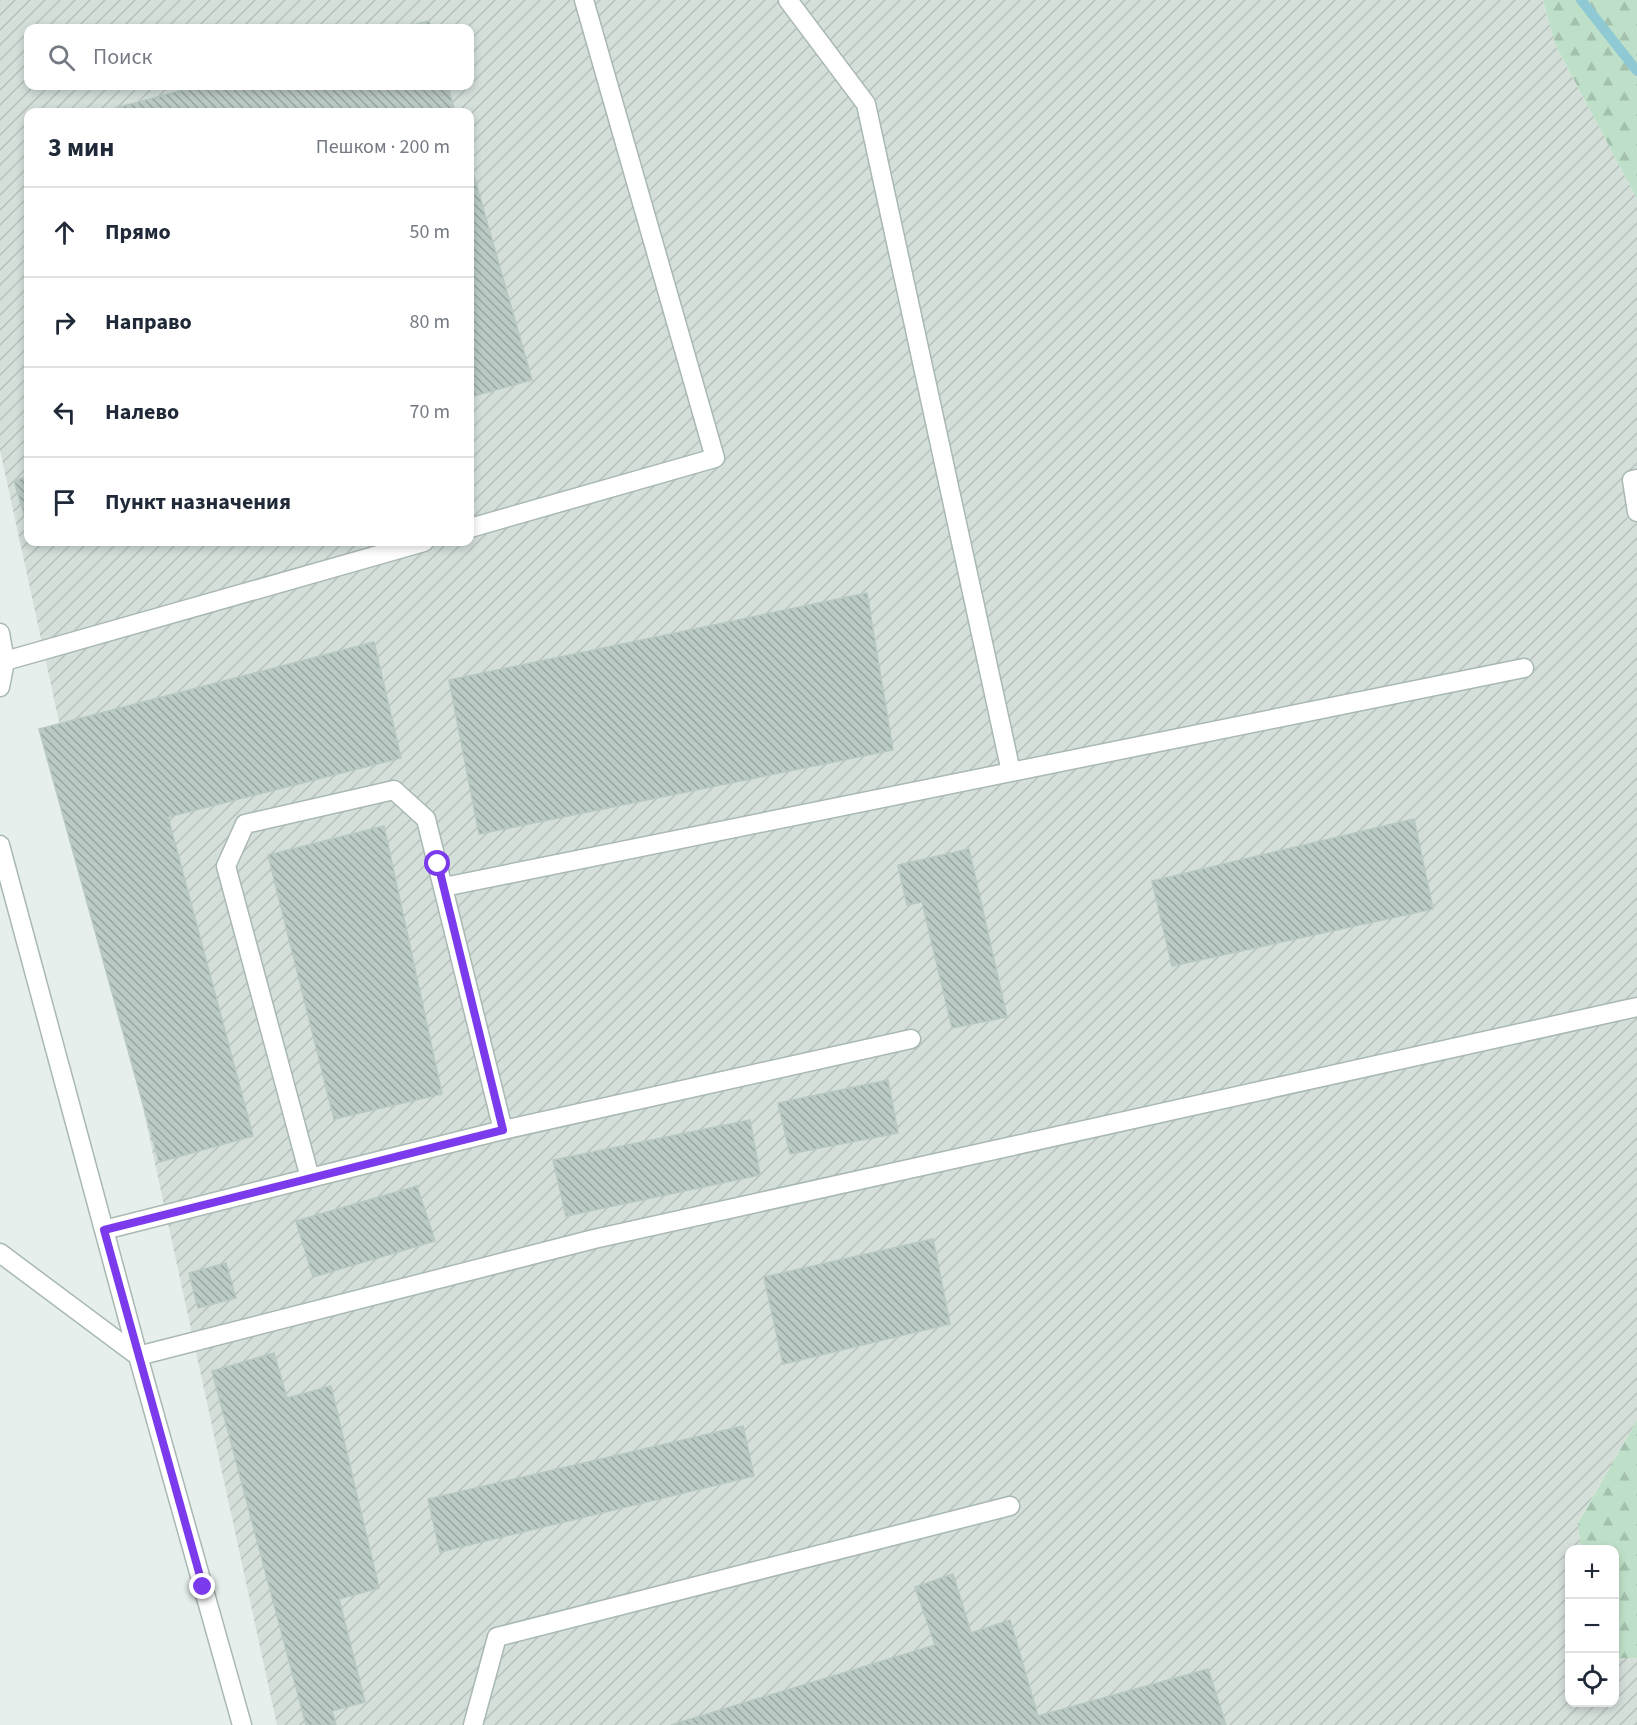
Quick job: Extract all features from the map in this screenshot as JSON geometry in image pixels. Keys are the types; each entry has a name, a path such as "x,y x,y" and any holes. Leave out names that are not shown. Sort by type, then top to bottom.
{"lane":[{"path":"474,527 715,458 584,0"},
{"path":"788,0 866,104 1011,772"},
{"path":"1637,479 1632,480 1637,512"},
{"path":"5,661 410,546"},
{"path":"0,633 5,661 0,687"},
{"path":"444,887 1524,668"},
{"path":"310,1178 226,866 245,824 394,790 426,819 503,1130"},
{"path":"0,845 138,1356 242,1725"},
{"path":"138,1356 594,1239 1637,1006"},
{"path":"104,1230 503,1130 911,1039"},
{"path":"0,1253 138,1356"},
{"path":"473,1725 497,1637 1010,1506"}],"shaded area":[{"path":"0,0 1543,0 1555,44 1637,199 1637,1420 1578,1522 1581,1545 1565,1545 1565,1707 1619,1707 1619,1658 1637,1658 1637,1725 277,1725 0,450"}],"green space":[{"path":"1543,0 1637,0 1637,199 1555,44"},
{"path":"1637,1420 1637,1658 1619,1658 1619,1545 1581,1545 1578,1523"}],"building":[{"path":"183,90 449,90 454,108 116,108"},
{"path":"474,176 532,380 474,396"},
{"path":"24,477 24,514 14,481"},
{"path":"867,593 893,750 479,834 449,680"},
{"path":"374,642 401,758 168,817 253,1136 159,1162 39,729"},
{"path":"1414,819 1433,909 1172,966 1152,881"},
{"path":"384,826 442,1094 334,1119 268,855"},
{"path":"969,849 1007,1017 952,1028 922,902 907,905 898,865"},
{"path":"888,1080 898,1133 790,1154 778,1103"},
{"path":"750,1120 760,1175 566,1216 553,1160"},
{"path":"417,1186 435,1241 313,1277 296,1221"},
{"path":"933,1239 950,1324 783,1364 764,1277"},
{"path":"226,1263 236,1298 198,1308 189,1273"},
{"path":"274,1353 287,1398 331,1386 379,1588 339,1599 365,1702 332,1711 336,1725 306,1725 212,1371"},
{"path":"743,1426 754,1476 440,1552 428,1499"},
{"path":"953,1574 971,1633 1010,1620 1038,1716 1208,1669 1226,1725 671,1725 935,1645 915,1587"}],"waterway":[{"path":"1581,0 1637,71"}],"route":[{"path":"203,1587 104,1230 503,1130 438,864"}]}
